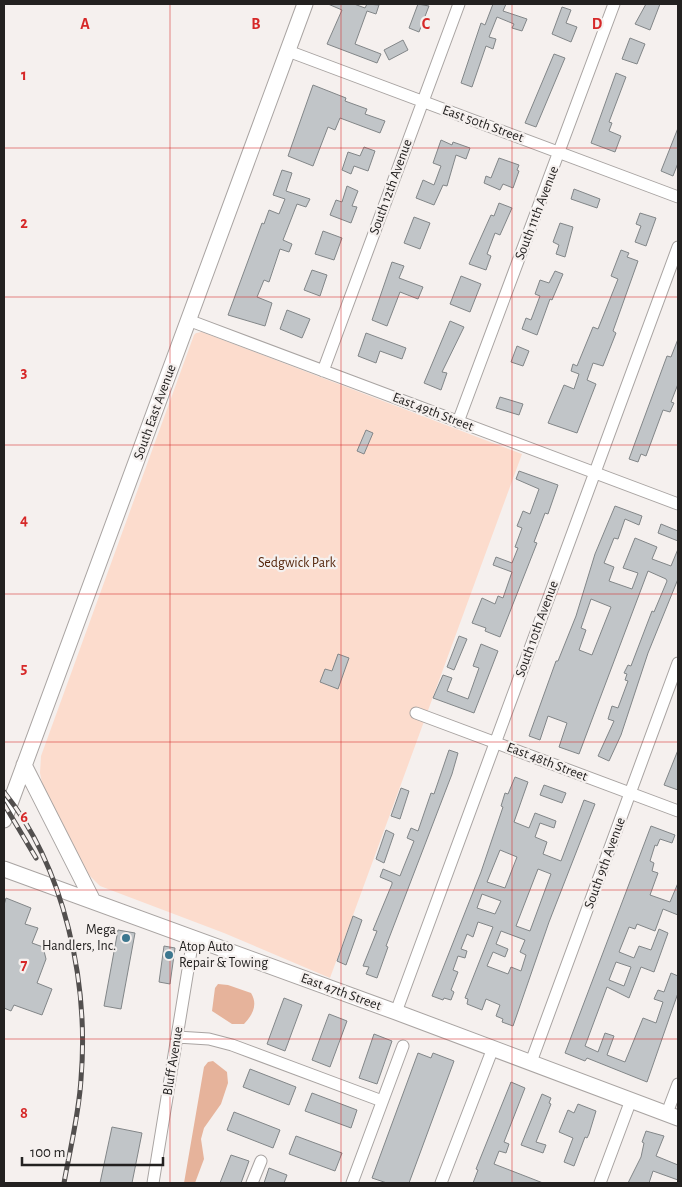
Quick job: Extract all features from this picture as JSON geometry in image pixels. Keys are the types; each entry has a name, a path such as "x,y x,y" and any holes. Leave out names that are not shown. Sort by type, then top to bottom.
{"main road":[{"name":"South East Avenue","path":"4,820 306,4"},
{"path":"24,765 93,901"},
{"name":"East 47th Street","path":"4,869 396,1012 673,1116"}],"street":[{"name":"South 12th Avenue","path":"323,371 459,4"},
{"name":"South 11th Avenue","path":"458,422 614,4"},
{"name":"East 50th Street","path":"288,51 678,197"},
{"name":"South 10th Avenue","path":"396,1012 678,247"},
{"name":"East 49th Street","path":"188,320 678,504"},
{"name":"South 9th Avenue","path":"531,1062 678,663"},
{"name":"East 48th Street","path":"416,713 678,811"},
{"name":"Bluff Avenue","path":"153,1183 193,938"},
{"path":"177,1037 209,1039 232,1045 382,1101"},
{"path":"352,1183 403,1046"},
{"path":"441,1183 493,1048"},
{"path":"673,1116 678,1084"},
{"path":"600,1183 631,1100"},
{"path":"252,1183 260,1161"}],"green space":[{"name":"Sedgwick Park","path":"202,332 522,454 330,978 224,933 100,886 87,873 42,783 40,773 41,756 194,335"}],"shaded area":[{"path":"218,984 228,985 251,993 254,1009 244,1024 232,1024 212,1011 215,988"},
{"path":"213,1061 227,1072 228,1083 221,1104 204,1128 201,1139 204,1159 195,1183 184,1183 204,1067 208,1062"}],"building":[{"path":"328,4 354,4 365,8 367,4 379,5 376,14 367,11 355,44 381,54 377,63 327,44 342,10"},
{"path":"418,4 429,6 419,32 409,28"},
{"path":"493,4 506,4 503,11 527,19 522,31 512,28 514,24 497,17 489,37 496,39 493,49 486,46 472,87 461,83 481,23 485,25"},
{"path":"646,4 660,4 650,30 635,24"},
{"path":"562,7 571,10 566,23 577,27 571,42 552,34"},
{"path":"630,38 645,44 637,64 622,59"},
{"path":"403,40 408,50 389,60 384,50"},
{"path":"554,54 565,58 536,127 525,123"},
{"path":"616,73 626,77 609,122 612,123 609,131 621,136 615,152 591,143"},
{"path":"313,85 346,98 345,101 367,109 365,114 385,121 380,133 340,118 335,130 328,127 313,166 288,156"},
{"path":"678,128 678,163 673,176 661,171"},
{"path":"441,140 452,145 453,142 470,148 466,159 456,155 447,186 443,185 434,205 416,198 423,180 434,185 441,166 433,163"},
{"path":"364,147 375,151 368,171 354,166 351,174 342,170 348,152 360,156"},
{"path":"499,158 519,165 517,170 519,171 513,188 503,184 500,190 484,183 486,176 491,178"},
{"path":"282,170 292,173 286,191 310,199 306,207 297,204 283,240 292,244 289,252 280,249 269,282 264,280 257,297 272,303 265,326 228,315 262,223 264,224 269,210 279,214 285,199 273,195"},
{"path":"347,186 358,191 352,206 357,207 351,223 330,215 336,200 342,202"},
{"path":"574,189 600,199 597,208 571,199"},
{"path":"499,203 512,208 500,235 495,233 487,254 491,256 486,270 469,264 491,215 494,216"},
{"path":"640,213 656,218 646,246 635,242 641,226 636,224"},
{"path":"414,217 430,223 420,249 404,243"},
{"path":"560,223 573,227 565,257 556,254 559,245 553,242"},
{"path":"323,231 342,238 334,260 315,254"},
{"path":"621,250 629,253 627,257 638,261 613,331 616,333 603,366 593,363 587,380 596,384 577,433 548,423 564,385 574,389 579,374 571,371 573,364 577,366 593,327 598,329 618,279 611,276"},
{"path":"392,262 404,266 399,278 423,287 418,299 400,292 387,326 372,320"},
{"path":"312,270 327,275 320,296 304,290"},
{"path":"555,271 563,274 552,300 550,299 537,335 522,329 526,318 531,320 540,296 535,294 540,280 549,283"},
{"path":"461,276 481,284 470,312 450,304"},
{"path":"287,310 310,319 302,338 280,329"},
{"path":"450,321 464,327 442,372 447,373 441,390 424,383"},
{"path":"366,333 406,348 402,359 380,351 376,363 358,356"},
{"path":"678,339 678,384 671,402 674,403 670,412 663,410 646,456 641,454 638,462 629,459 667,356 671,357"},
{"path":"517,346 529,351 523,366 511,362"},
{"path":"500,397 523,404 519,415 496,408"},
{"path":"366,430 373,433 364,454 357,451"},
{"path":"519,471 558,485 548,514 545,513 534,542 537,543 500,637 485,631 486,628 472,623 482,598 495,604 498,596 503,598 512,572 493,565 496,557 512,563 518,548 515,547 522,528 517,526 523,511 530,514 539,489 516,479"},
{"path":"615,506 642,516 639,525 625,519 618,539 614,538 604,563 614,567 609,581 632,589 638,573 623,568 635,538 657,547 652,559 671,566 678,549 678,579 648,653 621,735 609,761 598,756 614,721 608,719 612,706 618,708 628,681 625,680 627,674 624,673 628,665 631,666 652,611 654,612 667,581 648,571 579,754 559,747 567,723 548,716 540,740 529,736 556,661 558,661 576,616 595,554","holes":["591,599 611,607 592,655 579,650 586,630 581,628"]},
{"path":"661,524 678,531 678,541 658,533"},
{"path":"459,636 467,639 454,670 447,667"},
{"path":"481,644 498,651 474,713 433,698 443,675 452,678 447,691 468,699 479,668 473,666"},
{"path":"338,654 349,658 338,689 320,682 325,669 332,671"},
{"path":"449,750 458,753 452,774 386,946 388,947 377,978 366,974 369,967 363,966 377,931 373,930 392,884 392,882 380,877 383,869 400,876 414,841 407,838 411,828 418,831 431,793 434,794"},
{"path":"678,750 678,790 664,785"},
{"path":"515,777 528,782 514,822 529,828 535,813 556,821 554,828 540,823 535,837 547,842 543,854 561,861 584,800 595,804 549,922 513,1026 502,1022 503,1019 496,1016 500,1005 486,999 482,1010 467,1004 468,999 465,998 493,927 478,922 473,937 467,934 461,949 467,951 465,958 458,956 453,970 458,972 451,990 454,992 451,1000 444,998 443,1000 432,996 481,872 503,807 501,806 505,793 508,794","holes":["500,850 517,857 505,888 487,882","538,869 551,874 530,931 516,926","482,894 501,901 495,914 477,908","501,931 525,940 520,952 526,955 521,971 511,967 508,974 487,966 493,952 505,957 508,949 496,944"]},
{"path":"544,785 566,793 562,803 540,795"},
{"path":"401,788 409,791 400,819 391,816"},
{"path":"651,826 675,835 672,843 660,839 657,846 655,845 650,861 654,863 652,871 658,873 650,895 670,902 678,883 678,915 663,909 655,931 637,924 635,929 629,927 619,952 634,958 639,946 651,950 659,929 668,933 654,972 641,967 629,998 607,987 585,1046 598,1052 605,1033 614,1036 607,1055 625,1062 643,1018 656,1023 663,1002 654,999 658,990 664,992 671,973 678,976 678,993 647,1082 587,1058 585,1061 565,1053","holes":["616,962 631,967 624,986 609,980"]},
{"path":"386,830 394,834 384,863 376,859"},
{"path":"6,898 31,908 25,924 38,928 32,943 43,947 46,959 37,983 52,989 42,1015 14,1005 11,1011 4,1008 4,905"},
{"path":"353,916 362,920 346,965 337,961"},
{"path":"118,930 135,933 121,1009 104,1006"},
{"path":"164,946 175,948 170,984 159,982"},
{"path":"284,998 302,1005 285,1051 267,1044"},
{"path":"329,1014 347,1021 330,1067 312,1060"},
{"path":"374,1034 392,1041 377,1084 359,1078"},
{"path":"418,1053 431,1058 433,1053 454,1061 409,1183 387,1183 372,1178"},
{"path":"250,1069 296,1087 289,1105 243,1087"},
{"path":"511,1082 525,1088 504,1142 509,1144 506,1153 499,1151 494,1164 543,1183 473,1183 478,1170 476,1169"},
{"path":"312,1093 357,1110 351,1128 305,1111"},
{"path":"542,1094 551,1098 549,1103 551,1104 536,1142 546,1145 543,1153 521,1145"},
{"path":"578,1104 596,1111 589,1134 587,1138 585,1137 574,1166 564,1162 573,1138 559,1132 568,1110 574,1113"},
{"path":"234,1112 280,1130 273,1148 227,1130"},
{"path":"112,1127 142,1133 132,1183 100,1183"},
{"path":"646,1131 664,1136 656,1156 678,1165 678,1180 653,1171 649,1183 628,1183 641,1157 644,1143 642,1142"},
{"path":"296,1136 342,1153 335,1171 289,1154"},
{"path":"231,1155 249,1161 241,1183 220,1183"},
{"path":"269,1168 287,1175 284,1183 264,1183"}],"railway":[{"path":"4,792 25,822 43,855 57,891 68,928 76,966 81,1004 81,1079 64,1183"},
{"path":"4,804 36,858"}],"place":[{"name":"Mega Handlers, Inc.","path":"126,938"},
{"name":"Atop Auto Repair & Towing","path":"169,955"}]}
